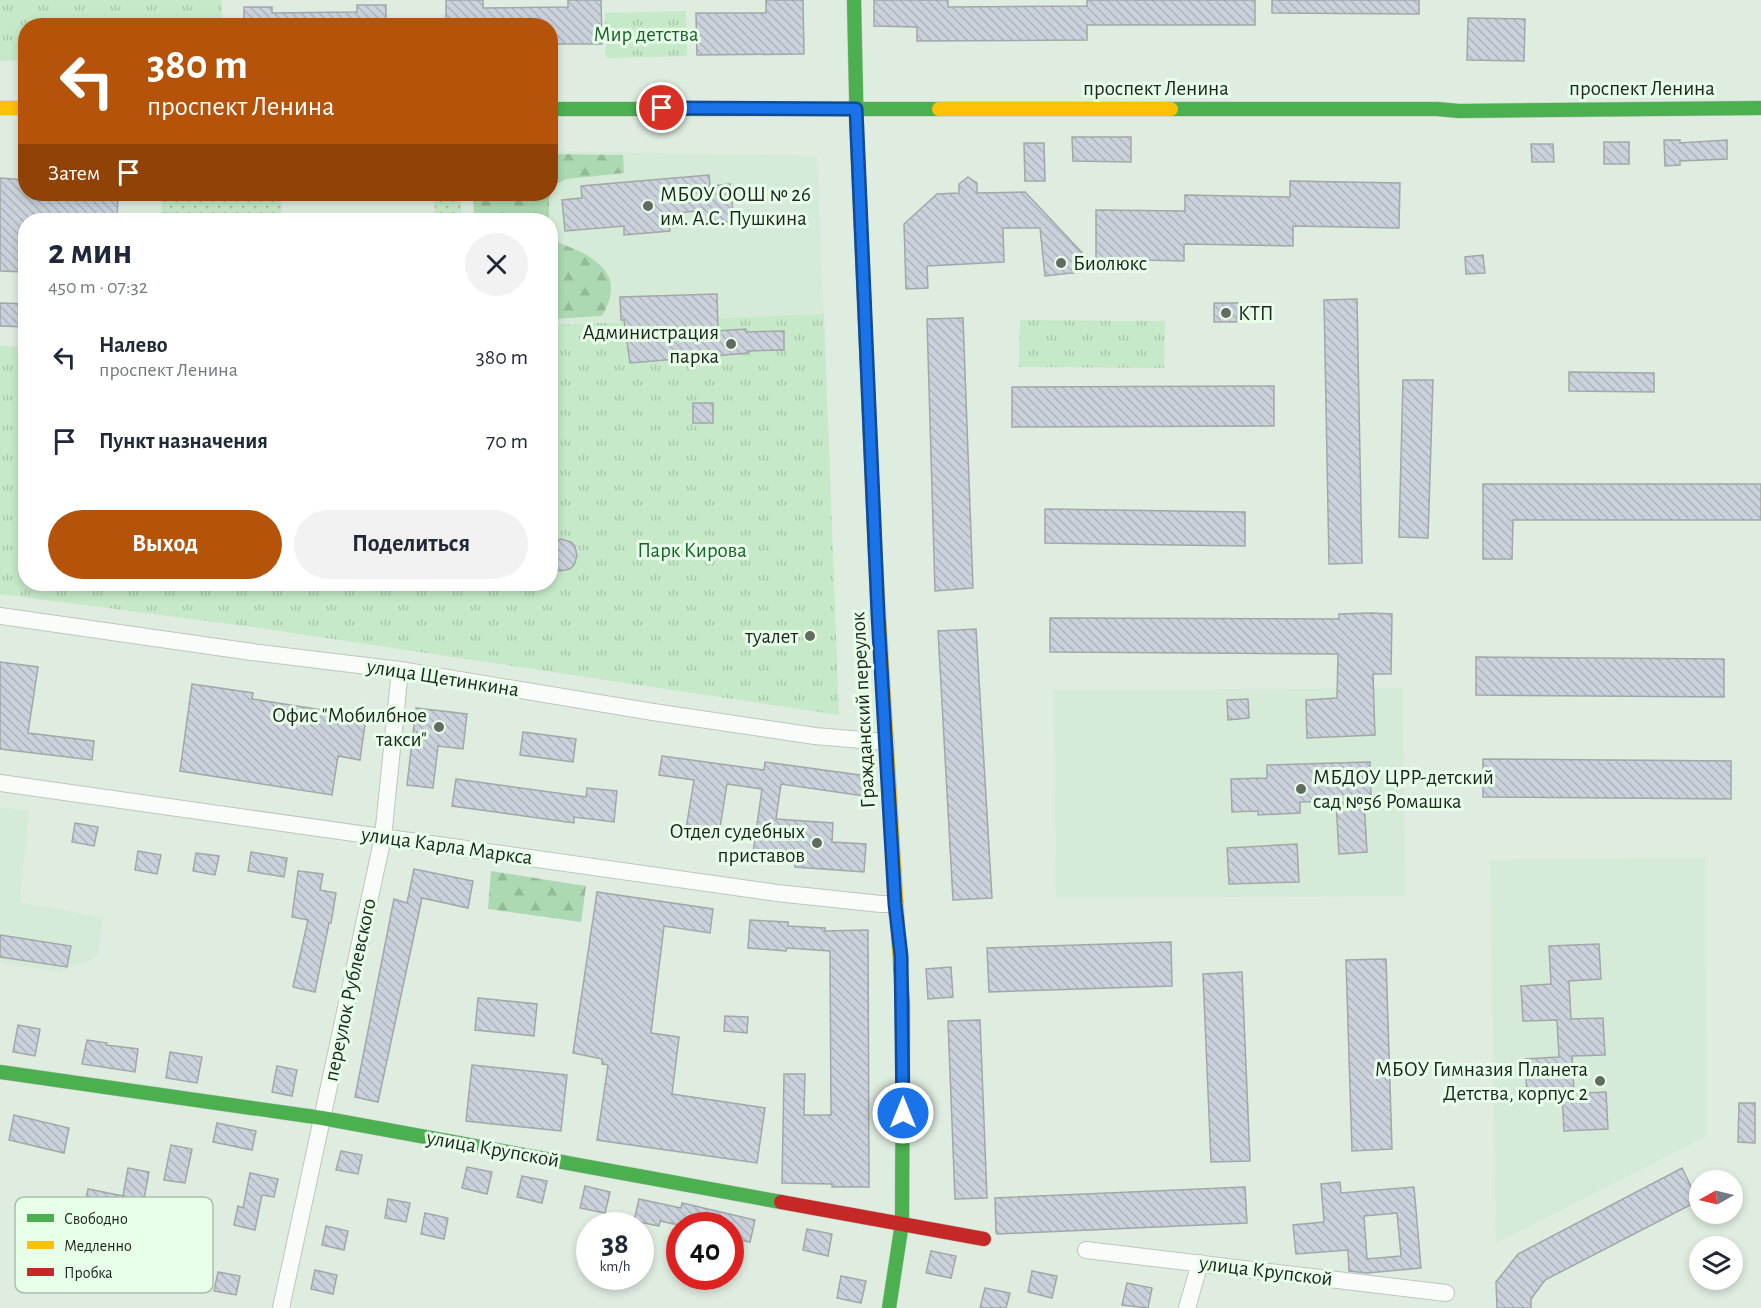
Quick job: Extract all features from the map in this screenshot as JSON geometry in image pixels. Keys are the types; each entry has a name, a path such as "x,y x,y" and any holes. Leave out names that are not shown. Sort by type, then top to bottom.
{"street":[{"name":"Гражданский переулок","path":"854,0 856,109 878,615 903,1004 902,1222 889,1308"},
{"path":"0,108 18,108"},
{"name":"проспект Ленина","path":"558,109 1437,109 1459,111 1761,108"},
{"name":"улица Щетинкина","path":"0,616 252,652 400,670 815,736 886,742"},
{"name":"переулок Рублевского","path":"281,1308 383,837 400,670"},
{"name":"улица Карла Маркса","path":"0,783 777,893 895,904"},
{"name":"улица Крупской","path":"0,1072 322,1118 902,1222 984,1239"},
{"name":"улица Крупской","path":"1086,1250 1446,1293"},
{"path":"1187,1308 1200,1263"}],"shaded area":[{"path":"558,151 817,156 824,314 558,325 558,213 510,213 535,201 558,201"},
{"path":"1403,688 1405,896 1056,898 1054,690"},
{"path":"0,807 29,811 20,902 103,918 98,956 61,972 0,963"},
{"name":"МБОУ Гимназия Планета Детства, корпус 2","path":"1705,857 1706,1136 1496,1244 1490,860"}],"green space":[{"path":"0,0 222,0 222,18 18,18 18,60 0,61"},
{"name":"Мир детства","path":"686,11 687,56 606,58 605,13"},
{"path":"558,154 623,155 624,173 567,179 558,183"},
{"path":"162,201 282,201 281,213 161,213"},
{"path":"434,201 461,201 461,213 435,213"},
{"path":"473,201 549,201 549,213 474,213"},
{"path":"558,242 593,259 606,272 611,288 602,316 558,319"},
{"name":"Парк Кирова","path":"824,314 839,715 253,627 0,594 0,346 18,347 18,591 558,591 558,325"},
{"path":"1020,320 1165,321 1164,368 1019,367"},
{"path":"491,871 586,886 581,922 488,909"}],"building":[{"path":"446,0 483,0 483,8 568,7 568,0 601,0 602,44 558,44 558,18 446,18"},
{"path":"766,0 803,0 804,54 697,55 696,13 766,13"},
{"path":"874,0 948,0 948,7 1087,6 1087,0 1255,0 1255,25 1087,25 1087,40 917,41 917,27 874,26"},
{"path":"1272,0 1419,0 1419,14 1272,13"},
{"path":"357,5 386,5 386,18 244,18 244,7 272,7 272,13 357,12"},
{"path":"1468,18 1525,19 1524,61 1467,60"},
{"path":"1072,137 1131,137 1131,162 1073,161"},
{"path":"1664,140 1680,140 1680,143 1727,140 1727,159 1680,161 1680,165 1665,166"},
{"path":"1604,142 1629,142 1629,164 1604,164"},
{"path":"1024,143 1044,143 1045,181 1025,181"},
{"path":"1531,144 1553,144 1554,162 1532,162"},
{"name":"МБОУ ООШ № 26 им. А.С. Пушкина","path":"709,175 710,186 730,184 734,221 697,224 696,211 668,214 670,231 624,235 624,226 565,231 562,200 582,198 581,186"},
{"path":"968,177 977,183 977,193 1025,192 1088,259 1078,259 1080,272 1045,276 1040,228 1003,228 1004,262 927,266 928,288 906,289 904,224 937,194 959,193 959,184"},
{"path":"0,178 18,179 18,201 118,201 117,213 18,213 18,272 0,271"},
{"path":"1290,181 1400,183 1399,228 1293,226 1293,246 1184,244 1184,261 1096,259 1096,210 1185,211 1185,195 1290,197"},
{"path":"1483,255 1485,273 1466,274 1465,257"},
{"path":"717,294 718,331 746,329 746,332 784,331 784,350 748,351 748,353 630,363 624,320 621,320 620,297"},
{"path":"1357,299 1362,563 1329,564 1324,300"},
{"path":"0,303 18,304 18,327 0,326"},
{"name":"КТП","path":"1214,303 1238,303 1237,322 1214,322"},
{"path":"963,318 973,588 935,591 927,319"},
{"path":"1569,372 1654,373 1654,392 1569,391"},
{"path":"1403,380 1433,380 1428,538 1399,537"},
{"path":"1274,386 1274,426 1012,427 1012,387"},
{"path":"693,403 713,403 713,423 693,423"},
{"path":"1483,484 1761,484 1761,520 1513,520 1512,559 1483,559"},
{"path":"1045,509 1245,512 1245,546 1045,543"},
{"path":"558,540 571,542 575,546 577,556 570,569 558,570"},
{"path":"1339,614 1392,614 1391,674 1373,674 1375,735 1307,738 1306,700 1337,698 1338,654 1050,652 1050,618 1339,619"},
{"path":"976,629 992,898 953,900 938,631"},
{"path":"1476,657 1724,659 1724,697 1476,695"},
{"path":"0,662 38,667 28,733 94,741 92,760 0,749"},
{"path":"192,684 253,693 252,699 366,717 360,760 338,756 332,795 180,771"},
{"path":"1248,699 1249,718 1228,720 1227,700"},
{"name":"Офис \"Мобилбное такси\"","path":"416,708 467,714 463,749 438,746 433,788 407,785"},
{"path":"523,732 576,739 573,762 520,755"},
{"path":"662,756 764,770 765,762 867,776 864,796 781,784 776,819 833,823 832,842 866,844 864,872 795,867 796,860 753,853 762,789 727,784 718,840 685,835 694,780 659,775"},
{"path":"1483,759 1731,761 1731,799 1483,797"},
{"path":"1370,762 1371,800 1364,800 1367,852 1339,854 1336,801 1300,802 1300,813 1258,815 1258,811 1232,812 1231,779 1267,778 1267,765"},
{"path":"456,779 586,797 587,788 617,791 614,822 574,817 574,823 452,806"},
{"path":"75,823 98,827 94,846 72,842"},
{"path":"1297,844 1299,882 1229,884 1227,848"},
{"path":"138,851 161,855 157,874 135,870"},
{"path":"251,852 287,858 284,877 248,871"},
{"path":"196,853 219,856 215,875 193,871"},
{"path":"414,869 473,881 468,908 422,898 378,1102 355,1097 394,899 407,903"},
{"path":"298,871 323,874 320,890 336,893 315,992 293,987 308,920 292,917"},
{"path":"597,892 713,909 710,933 664,926 651,1033 679,1037 672,1094 765,1108 757,1163 597,1140 608,1065 602,1064 602,1059 573,1053"},
{"path":"750,920 788,922 788,926 825,928 825,931 868,930 869,1187 782,1183 784,1074 805,1074 804,1115 831,1115 830,951 748,948"},
{"path":"0,935 71,946 67,967 0,957"},
{"path":"1171,942 1172,986 989,992 987,948"},
{"path":"1599,944 1601,979 1569,981 1571,1019 1603,1018 1605,1055 1572,1056 1574,1092 1527,1094 1525,1059 1559,1057 1557,1020 1523,1021 1521,986 1551,984 1549,946"},
{"path":"1386,959 1392,1149 1352,1151 1346,960"},
{"path":"951,967 953,997 928,999 926,969"},
{"path":"1242,972 1250,1161 1211,1162 1203,974"},
{"path":"478,998 537,1004 534,1036 475,1030"},
{"path":"725,1016 748,1017 747,1033 724,1031"},
{"path":"980,1020 987,1198 955,1199 948,1021"},
{"path":"18,1025 40,1029 35,1056 13,1052"},
{"path":"87,1040 138,1049 135,1072 82,1064"},
{"path":"170,1052 202,1057 197,1083 166,1078"},
{"path":"472,1065 567,1075 561,1131 466,1121"},
{"path":"277,1066 297,1070 292,1096 272,1092"},
{"path":"1606,1092 1608,1129 1564,1131 1562,1094"},
{"path":"1739,1103 1755,1103 1755,1143 1738,1142"},
{"path":"14,1115 69,1128 64,1153 9,1140"},
{"path":"217,1123 256,1131 252,1150 213,1142"},
{"path":"171,1145 192,1149 185,1183 164,1180"},
{"path":"341,1151 362,1155 358,1174 336,1170"},
{"path":"467,1167 492,1172 487,1194 462,1188"},
{"path":"128,1168 149,1172 144,1197 86,1197 88,1189 123,1196"},
{"path":"1682,1168 1689,1182 1689,1206 1545,1280 1531,1299 1531,1308 1497,1308 1496,1282 1518,1254"},
{"path":"250,1173 278,1179 274,1197 262,1195 255,1230 234,1225 238,1206 243,1208"},
{"path":"522,1176 547,1181 542,1203 517,1197"},
{"path":"1340,1182 1341,1193 1414,1187 1421,1268 1367,1273 1349,1271 1348,1250 1296,1254 1293,1225 1324,1222 1321,1184","holes":["1397,1213 1401,1256 1367,1259 1364,1216"]},
{"path":"585,1186 610,1192 605,1212 580,1208"},
{"path":"1245,1187 1247,1223 997,1234 996,1232 995,1198"},
{"path":"388,1199 410,1203 406,1222 385,1218"},
{"path":"639,1199 681,1208 682,1203 721,1212 666,1212 666,1222 660,1221 659,1226 654,1225 654,1212 636,1212"},
{"path":"425,1213 448,1218 444,1239 421,1234"},
{"path":"744,1217 755,1220 750,1242 744,1241"},
{"path":"326,1226 348,1231 344,1250 322,1245"},
{"path":"807,1229 832,1234 828,1256 803,1250"},
{"path":"931,1251 956,1256 951,1278 926,1273"},
{"path":"315,1270 337,1275 333,1294 311,1289"},
{"path":"1032,1271 1057,1276 1052,1298 1028,1292"},
{"path":"218,1272 240,1276 236,1295 214,1291"},
{"path":"841,1276 866,1281 861,1303 837,1298"},
{"path":"1127,1283 1152,1288 1148,1308 1122,1305"},
{"path":"985,1288 1010,1293 1006,1308 980,1308"}],"traffic: fast":[{"path":"854,0 857,139 875,552"},
{"path":"1171,109 1437,109 1459,111 1761,108"},
{"path":"558,109 939,109"},
{"path":"889,1308 902,1223 903,1004 900,963"},
{"path":"0,1072 322,1118 781,1202"}],"traffic: slow":[{"path":"0,108 18,108"},
{"path":"939,109 1171,109"},
{"path":"875,552 900,963"}],"traffic: jam":[{"path":"781,1202 984,1239"}],"place":[{"name":"МБОУ ООШ № 26 им. А.С. Пушкина","path":"648,206"},
{"name":"Биолюкс","path":"1061,263"},
{"name":"КТП","path":"1226,313"},
{"name":"Администрация парка","path":"731,344"},
{"name":"туалет","path":"810,636"},
{"name":"Офис \"Мобилбное такси\"","path":"439,727"},
{"name":"МБДОУ ЦРР-детский сад №56 Ромашка","path":"1301,789"},
{"name":"Отдел судебных приставов","path":"817,843"},
{"name":"МБОУ Гимназия Планета Детства, корпус 2","path":"1600,1081"}],"route":[{"path":"662,108 856,109 878,615 895,904 901,956 903,1113"}]}
